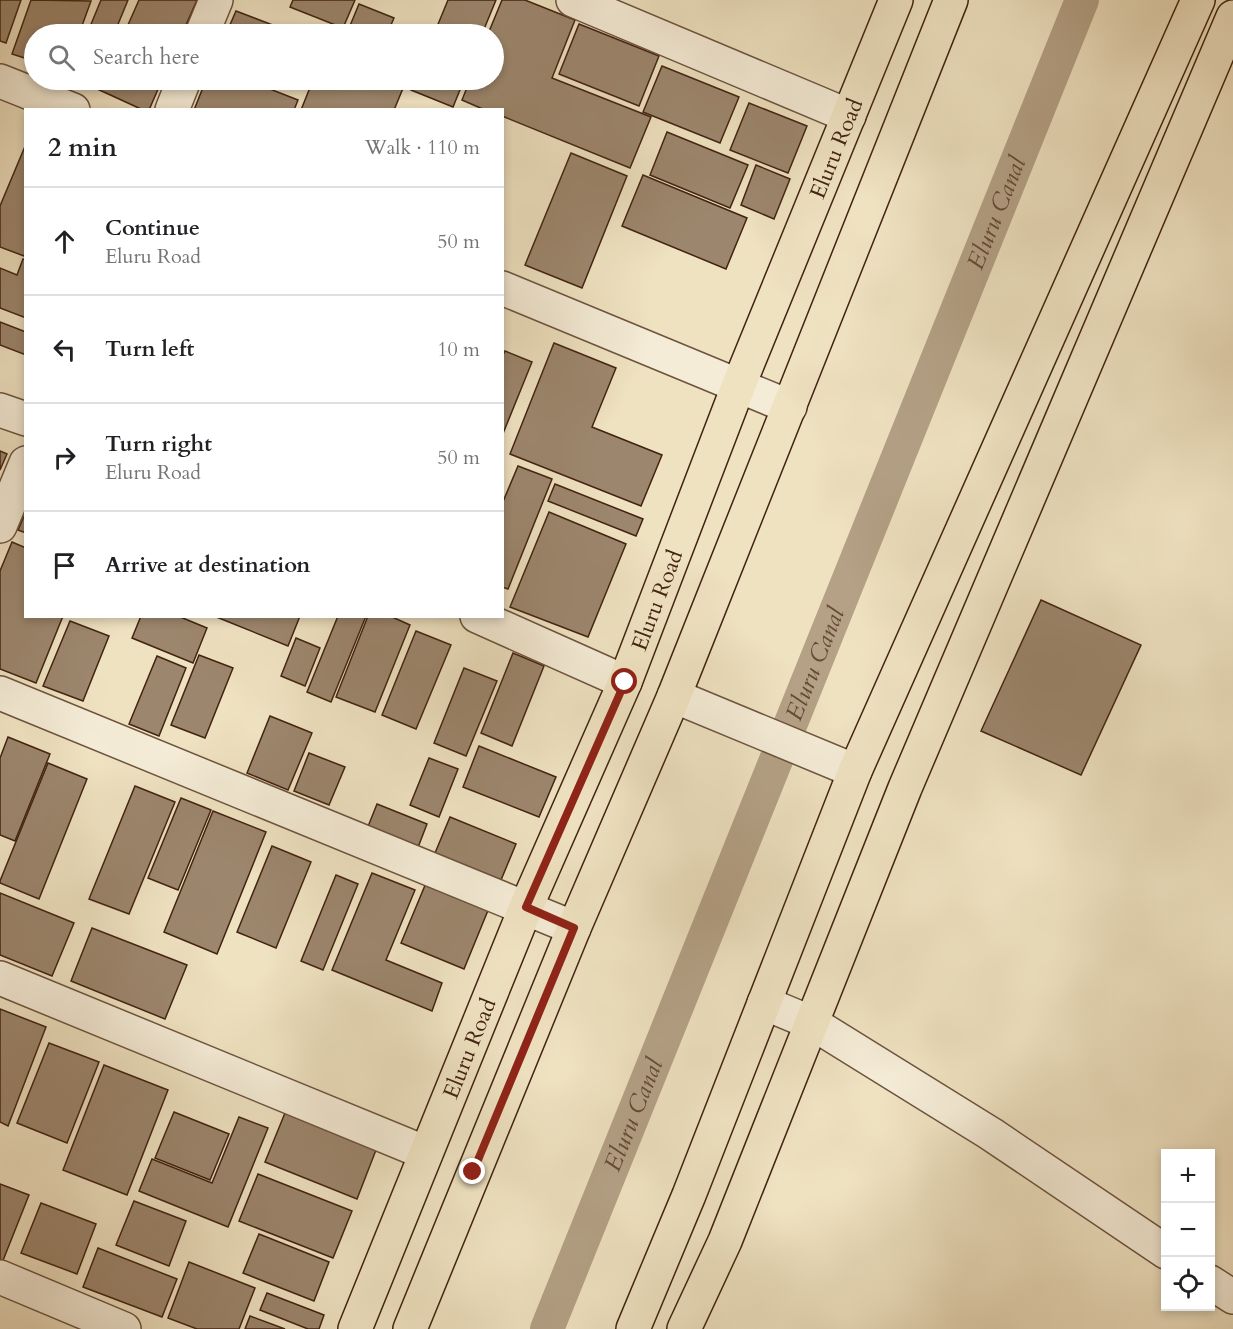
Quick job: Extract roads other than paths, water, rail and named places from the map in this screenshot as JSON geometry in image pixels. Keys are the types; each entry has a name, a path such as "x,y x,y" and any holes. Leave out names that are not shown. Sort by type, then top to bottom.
{"main road":[{"name":"Eluru Road","path":"355,1329 526,907 625,682 738,387 896,0"},
{"path":"410,1329 574,928 674,696 951,0"},
{"path":"633,1329 689,1195 855,771 1198,0"},
{"path":"684,1329 725,1241 905,788 1233,16"}],"street":[{"path":"206,24 216,0"},
{"path":"573,0 849,116"},
{"path":"0,81 68,108"},
{"path":"173,108 180,90"},
{"path":"504,289 790,407"},
{"path":"0,410 24,419"},
{"path":"0,526 24,468"},
{"path":"481,618 625,682"},
{"path":"0,693 574,928"},
{"path":"674,696 855,771"},
{"path":"0,978 426,1153"},
{"path":"764,1003 812,1023 991,1134 1161,1249"},
{"path":"0,1277 124,1329"},
{"path":"1215,1285 1233,1297"}],"waterway":[{"name":"Eluru Canal","path":"547,1329 1082,0"}]}
